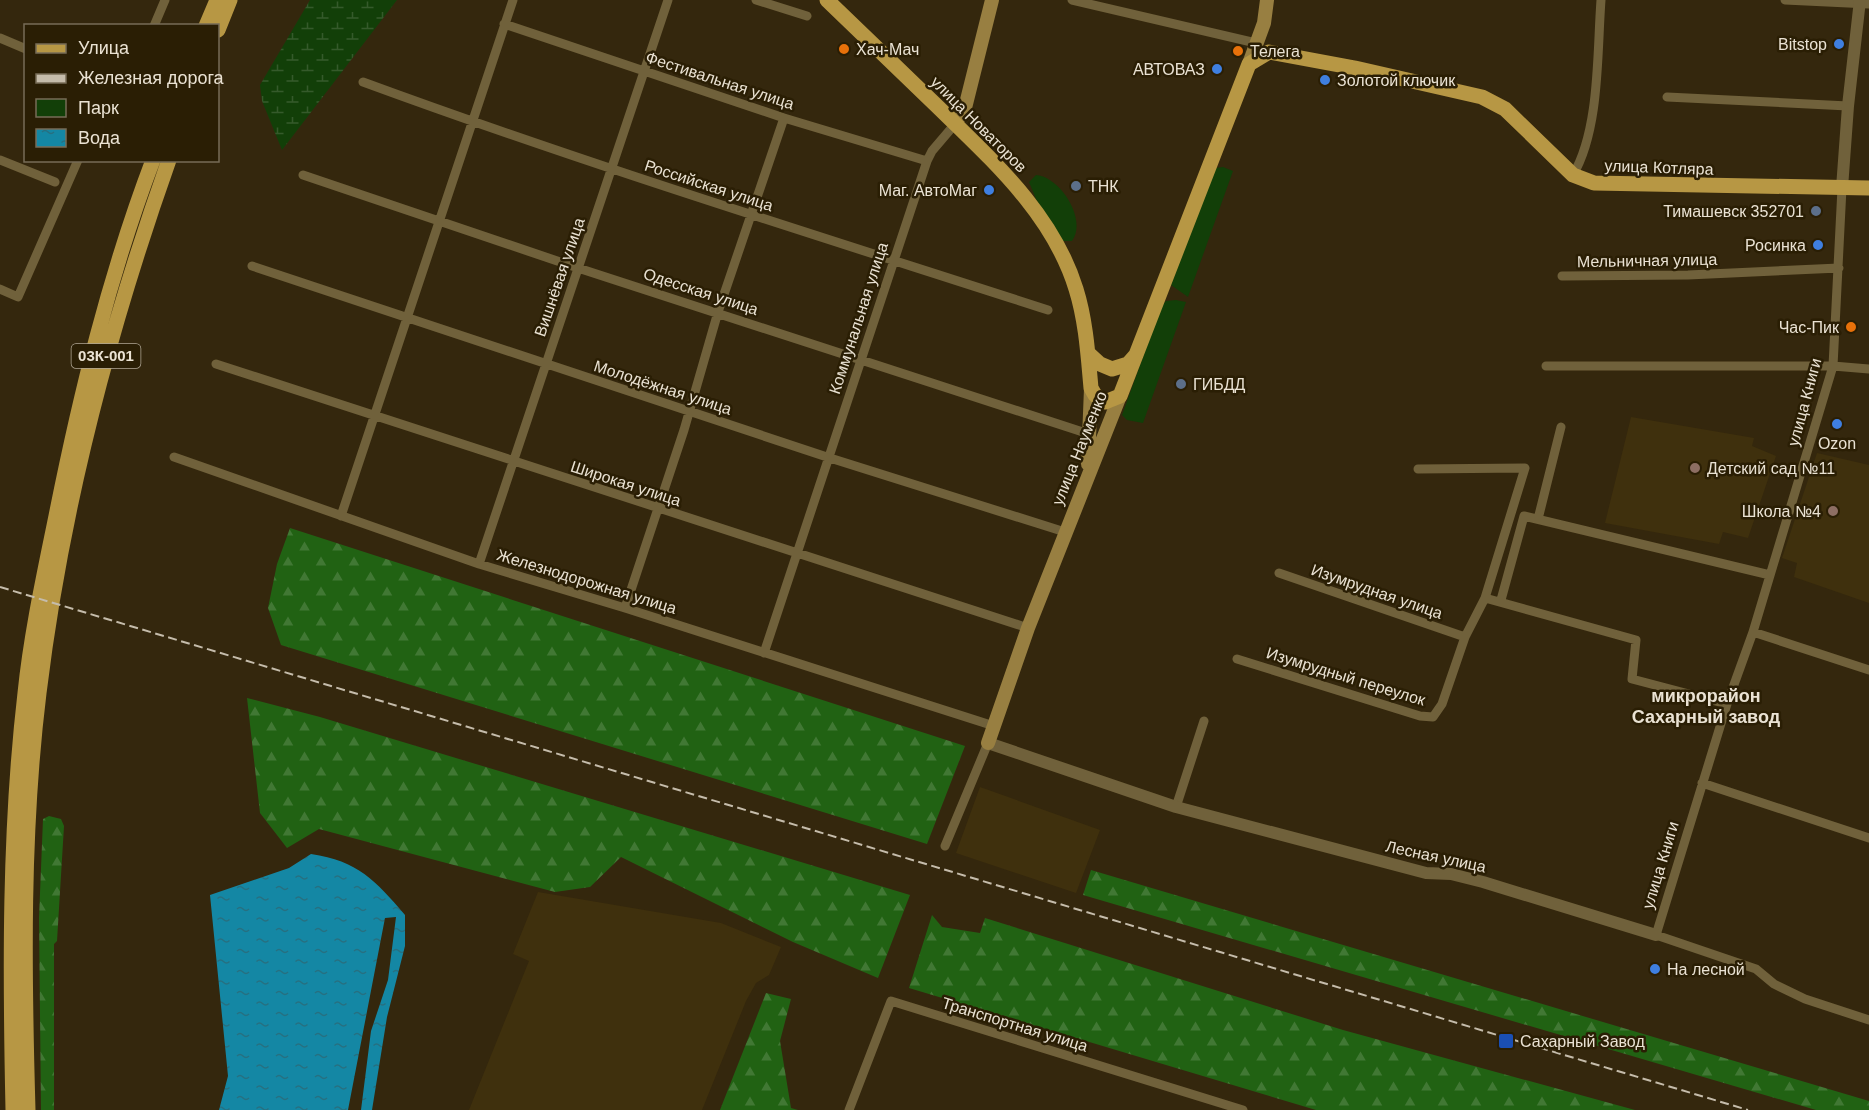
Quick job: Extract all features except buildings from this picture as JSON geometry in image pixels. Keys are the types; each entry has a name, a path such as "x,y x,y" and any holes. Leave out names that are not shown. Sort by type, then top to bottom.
{"main road":[{"path":"207,24 217,0"},
{"path":"219,28 230,0"},
{"name":"улица Новаторов","path":"827,0 1013,181 1055,241 1076,287 1083,316 1091,388 1088,473"},
{"name":"Коммунальная улица","path":"955,124 965,108 992,0"},
{"path":"1120,396 1105,402 1095,395 1091,388 1098,376 1120,371 1135,356 1249,64 1263,48 1267,0"},
{"name":"улица Котляра","path":"1263,48 1482,98 1505,109 1573,176 1594,183 1869,188"},
{"name":"03К-001","path":"14,1110 10,913 22,729 94,346 152,162"},
{"name":"03К-001","path":"55,555 108,349 168,162"},
{"path":"1088,353 1104,367 1120,371"},
{"name":"улица Науменко","path":"988,743 1028,628 1120,396 1120,371"},
{"name":"03К-001","path":"28,1110 24,913 39,696 38,650"}],"street":[{"path":"155,24 165,0"},
{"path":"341,516 513,0"},
{"name":"Вишнёвая улица","path":"479,564 668,0"},
{"path":"756,0 807,15"},
{"path":"1072,0 1263,48"},
{"path":"1573,176 1584,158 1594,101 1601,0"},
{"path":"1785,0 1863,3"},
{"name":"улица Книги","path":"1656,935 1727,704 1753,632 1833,366 1848,106 1863,3"},
{"name":"Фестивальная улица","path":"504,24 784,118 927,161"},
{"path":"0,38 24,48"},
{"name":"Российская улица","path":"363,82 472,122 751,215 1048,310"},
{"path":"1668,97 1848,106"},
{"path":"625,608 689,412 718,312 784,118"},
{"name":"Коммунальная улица","path":"764,653 927,161 932,151 955,124"},
{"path":"0,160 55,182"},
{"path":"0,289 18,297 77,162"},
{"name":"Одесская улица","path":"303,175 578,268 1089,434"},
{"name":"Молодёжная улица","path":"252,266 689,412 1065,532"},
{"name":"Мельничная улица","path":"1562,276 1688,275 1839,268"},
{"name":"Широкая улица","path":"216,364 513,463 1028,628"},
{"path":"1546,366 1833,366 1869,369"},
{"path":"1538,519 1562,427"},
{"name":"Железнодорожная улица","path":"174,457 479,564 625,608 994,726"},
{"name":"Изумрудный переулок","path":"1237,659 1420,716 1433,717 1442,704 1465,637 1485,598 1525,468 1418,469"},
{"path":"1501,600 1524,516 1770,575"},
{"name":"Изумрудная улица","path":"1279,573 1465,637"},
{"path":"1485,598 1501,600 1636,640 1632,679 1727,704"},
{"path":"1753,632 1869,670"},
{"path":"1176,807 1204,721"},
{"name":"Лесная улица","path":"988,743 1176,807 1426,873 1451,874 1472,879 1656,935 1756,969 1774,984 1805,999 1869,1020"},
{"name":"улица Науменко","path":"945,846 988,743"},
{"path":"1702,783 1869,838"},
{"name":"Транспортная улица","path":"849,1110 891,1001 1243,1110"}],"shaded area":[{"name":"Детский сад №11","path":"1631,417 1754,438 1752,446 1776,456 1748,538 1723,532 1719,544 1605,523"},
{"name":"Школа №4","path":"1817,453 1869,465 1869,603 1794,577 1797,563 1782,558"},
{"path":"980,787 1100,830 1076,893 956,853"},
{"path":"538,892 721,923 781,947 769,975 756,983 746,1001 702,1110 469,1110 529,961 513,954"}],"green space":[{"path":"310,0 397,0 282,150 262,101 260,85"},
{"path":"1223,167 1233,171 1188,297 1171,285 1215,168"},
{"path":"1036,175 1045,177 1054,183 1069,200 1076,222 1076,232 1072,241 1061,241 1036,199 1029,182"},
{"path":"1166,301 1186,302 1143,423 1127,420 1122,415 1161,307"},
{"path":"290,528 965,746 927,844 281,645 268,608 277,564"},
{"path":"247,698 320,717 910,895 878,978 793,942 621,857 590,887 555,892 319,829 287,848 260,813"},
{"path":"49,816 61,819 64,826 57,941 54,944 54,1110 41,1110 39,918 43,819"},
{"path":"1091,870 1869,1101 1869,1110 1816,1110 1083,895"},
{"path":"932,915 942,927 980,933 985,918 1343,1030 1635,1110 1316,1110 909,988"},
{"path":"766,993 791,999 780,1041 791,1108 798,1110 720,1110"}],"water":[{"path":"311,854 341,862 364,874 405,915 405,946 387,1017 372,1110 361,1110 371,1031 388,980 396,917 385,918 348,1110 219,1110 228,1076 210,895 289,868"}],"railway":[{"path":"0,587 1748,1110"}],"place":[{"name":"Bitstop","path":"1839,44"},
{"name":"Хач-Мач","path":"844,49"},
{"name":"Телега","path":"1238,51"},
{"name":"АВТОВАЗ","path":"1217,69"},
{"name":"Золотой ключик","path":"1325,80"},
{"name":"ТНК","path":"1076,186"},
{"name":"Маг. АвтоМаг","path":"989,190"},
{"name":"Тимашевск 352701","path":"1816,211"},
{"name":"Росинка","path":"1818,245"},
{"name":"Час-Пик","path":"1851,327"},
{"name":"ГИБДД","path":"1181,384"},
{"name":"Ozon","path":"1837,424"},
{"name":"Детский сад №11","path":"1695,468"},
{"name":"Школа №4","path":"1833,511"},
{"name":"На лесной","path":"1655,969"},
{"name":"Сахарный Завод","path":"1506,1041"}],"district":[{"name":"микрорайон Сахарный завод","path":"1706,706"}]}
